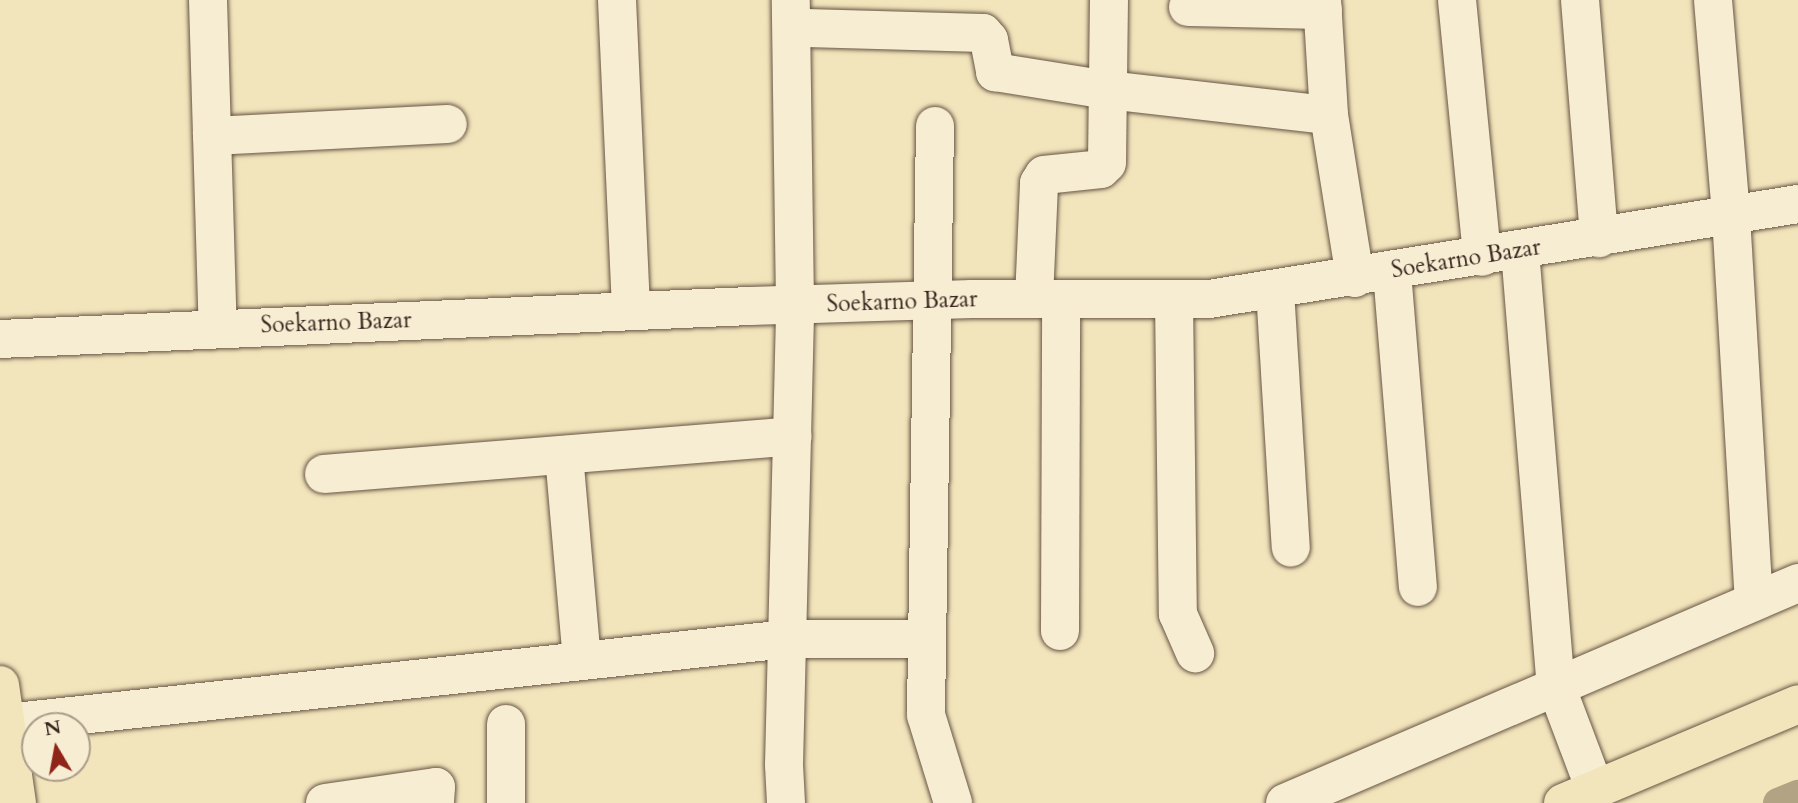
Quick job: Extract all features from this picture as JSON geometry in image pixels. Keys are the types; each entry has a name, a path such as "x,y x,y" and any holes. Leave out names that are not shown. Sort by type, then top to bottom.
{"main road":[{"path":"0,685 17,803"},
{"path":"1579,796 1798,704"}],"street":[{"path":"208,0 218,328"},
{"path":"617,0 632,311"},
{"path":"1060,631 1048,299 1039,183 1044,175 1101,169 1107,163 1109,0"},
{"path":"1457,0 1482,257"},
{"path":"1580,0 1599,237"},
{"path":"1713,0 1731,216 1754,601"},
{"path":"1188,6 1323,5 1329,115 1374,275 1418,587"},
{"path":"786,803 798,14 983,33 989,40 995,72 1108,90 1329,115"},
{"path":"212,136 448,124"},
{"path":"936,126 926,715 953,803"},
{"name":"Soekarno Bazar","path":"0,339 933,300 1209,299 1374,275 1798,204"},
{"path":"1520,250 1556,686 1579,796"},
{"path":"1275,290 1291,548"},
{"path":"1174,299 1178,614 1195,653"},
{"path":"324,474 792,436"},
{"path":"564,454 582,660"},
{"path":"1285,803 1798,583"},
{"path":"6,723 787,639 927,639"},
{"path":"506,724 506,803"},
{"path":"336,802 436,787 435,803"}],"waterway":[{"path":"1778,803 1798,795"}]}
